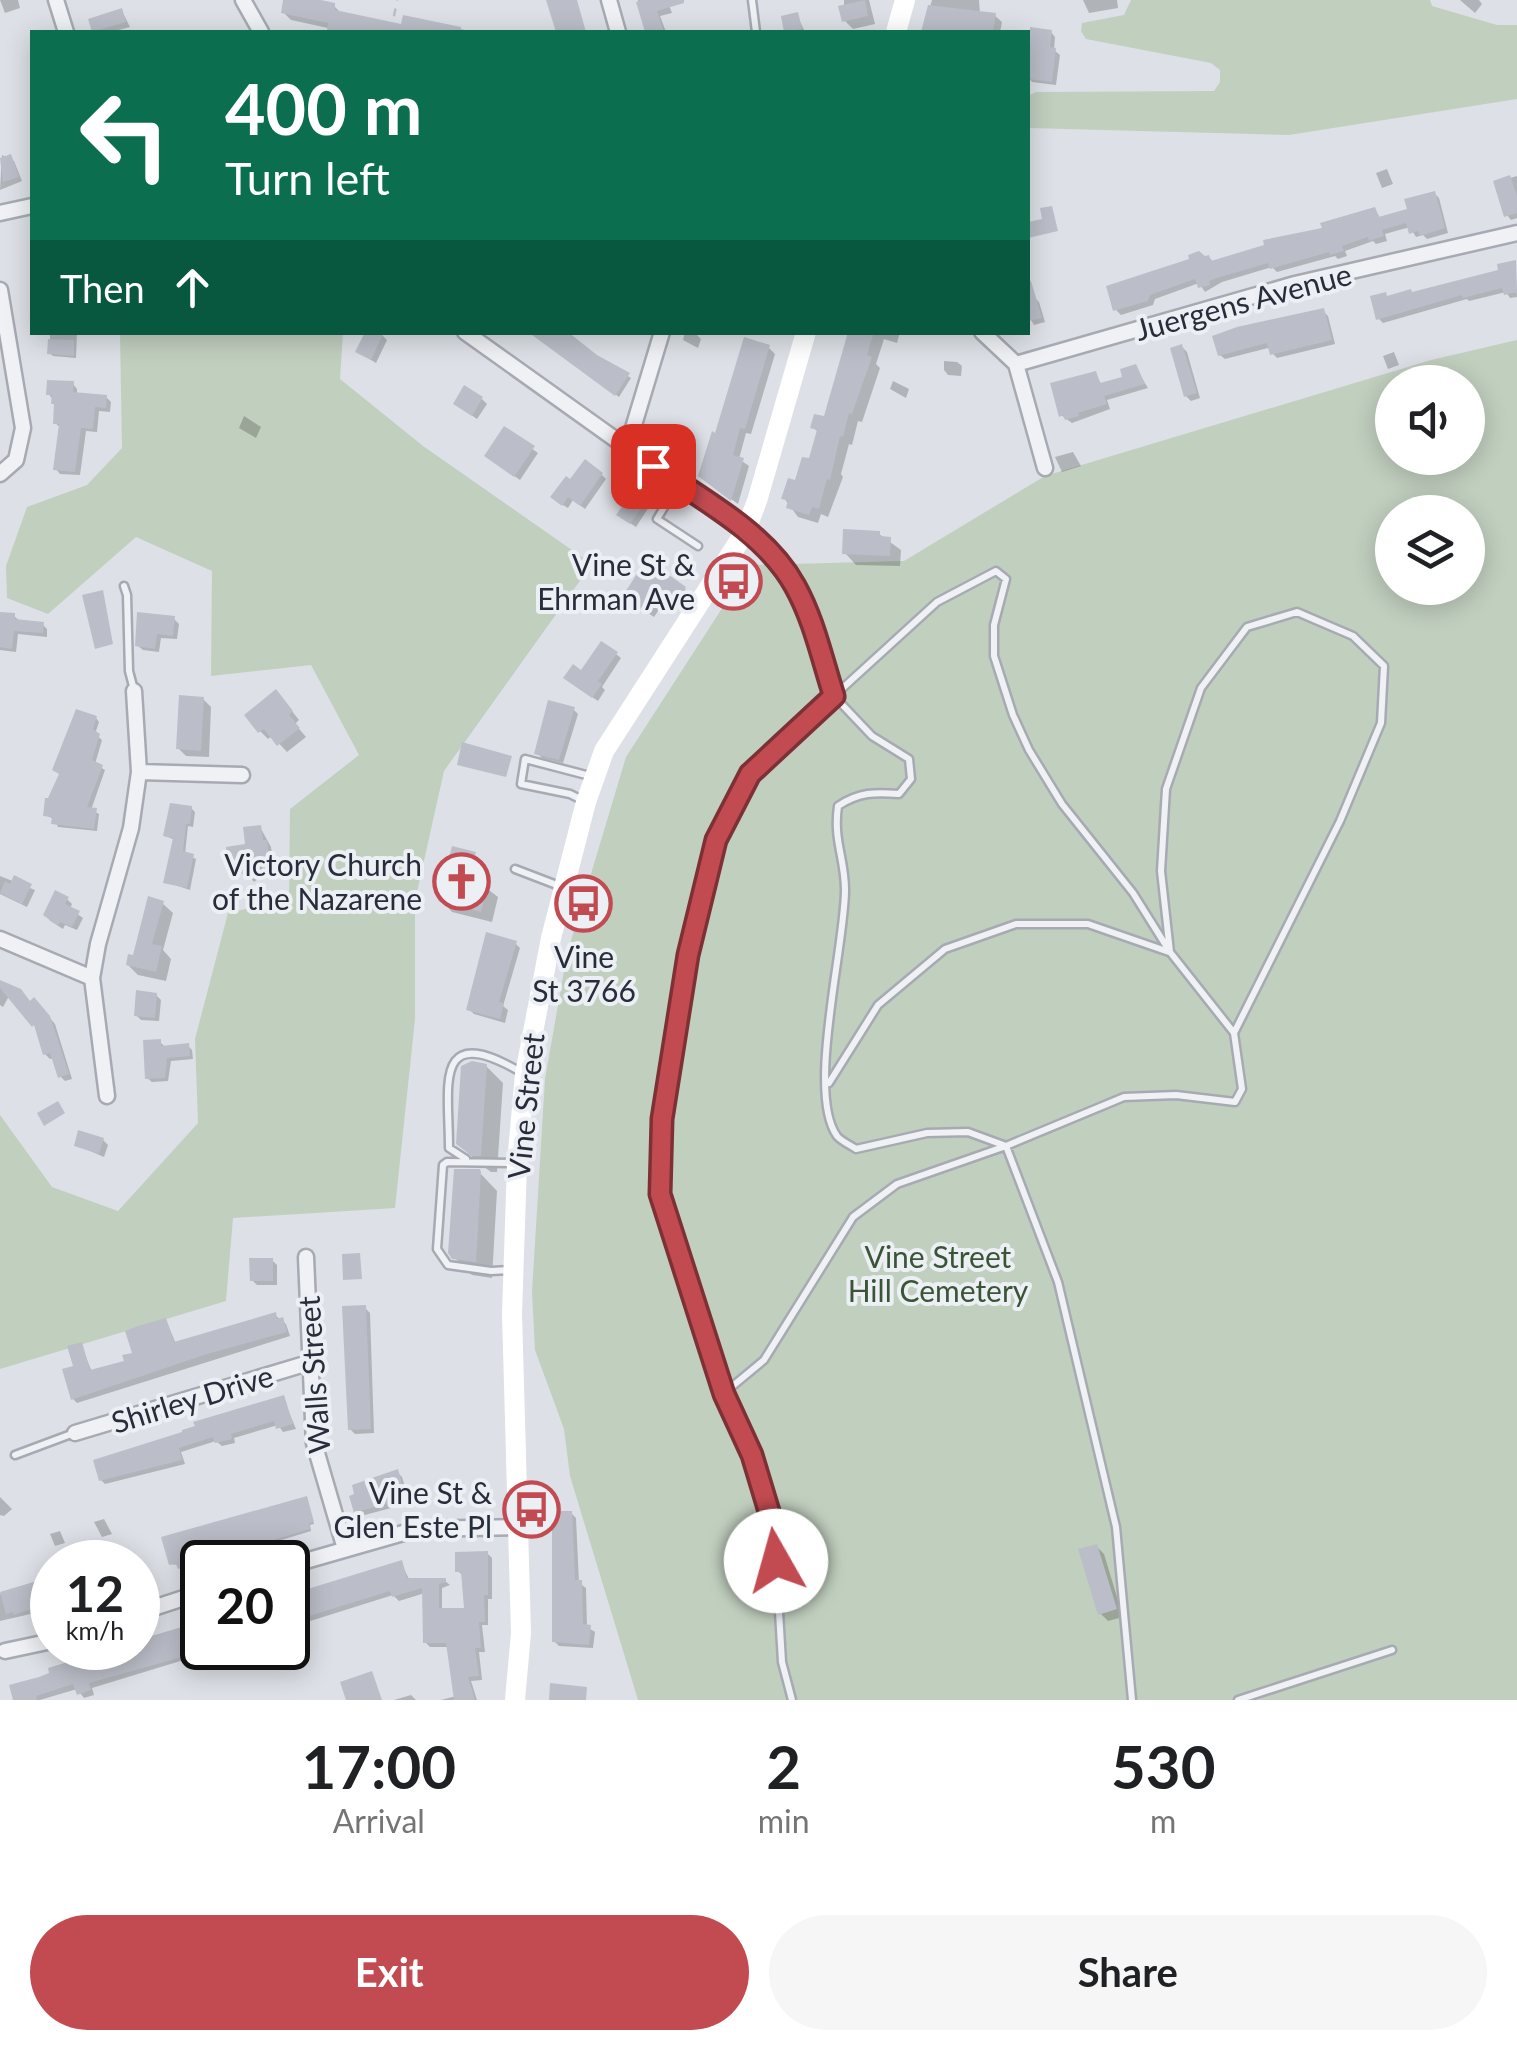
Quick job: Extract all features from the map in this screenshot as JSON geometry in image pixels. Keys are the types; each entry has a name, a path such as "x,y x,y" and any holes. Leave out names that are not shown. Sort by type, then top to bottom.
{"main road":[{"path":"897,30 905,0"},
{"name":"Vine Street","path":"515,1700 521,1633 512,1314 517,1163 529,1038 593,777 604,751 745,532 758,501 805,335"}],"street":[{"path":"56,0 65,30"},
{"path":"243,0 260,30"},
{"path":"609,0 617,30"},
{"path":"0,213 30,206"},
{"name":"Juergens Avenue","path":"1016,364 1294,284 1517,233"},
{"path":"0,290 23,428 22,444 5,471"},
{"path":"469,335 745,532"},
{"path":"628,448 661,335"},
{"path":"985,335 1016,364 1045,468"},
{"path":"107,1096 92,978 131,828 139,772 134,691"},
{"path":"139,772 242,775"},
{"path":"0,939 92,978"},
{"name":"Walls Street","path":"306,1256 314,1443 345,1549"},
{"name":"Shirley Drive","path":"75,1433 308,1363"},
{"path":"310,1559 417,1530 518,1527"},
{"path":"4,1650 30,1645"}],"lane":[{"path":"752,0 756,30"},
{"path":"679,483 657,519 698,546"},
{"path":"745,532 772,554 794,583 810,616 834,696 872,736 909,759 911,779 898,794 854,795 838,806 834,831 845,890 826,1060 828,1116 838,1138 856,1149 927,1133 954,1132 968,1132 1006,1146 1058,1282 1116,1527 1132,1700"},
{"path":"724,1394 764,1360 854,1217 897,1184 1006,1146 1124,1097 1176,1095 1235,1102 1242,1089 1234,1033 1170,952 1133,893 1062,804 1029,750 994,656 994,625 1006,579 996,571 937,602 750,774 716,840 688,955 662,1119 660,1194 724,1394 752,1455 774,1528 782,1662 792,1700"},
{"path":"124,586 128,671 134,691"},
{"path":"1170,952 1162,871 1166,790 1201,688 1247,627 1297,612 1353,636 1384,666 1381,723 1340,821 1234,1033"},
{"path":"586,802 570,794 521,784 525,759 593,777"},
{"path":"515,868 546,884 564,888"},
{"path":"827,1086 878,1005 945,949 1016,924 1088,924 1170,952"},
{"path":"474,1162 449,1148 448,1094 453,1062 471,1052 495,1058 525,1074"},
{"path":"514,1270 459,1268 448,1265 438,1255 443,1165 517,1163"},
{"path":"15,1455 75,1433"},
{"path":"1238,1700 1392,1650"}],"path":[{"path":"391,30 397,0"}],"green space":[{"path":"1131,0 1430,0 1432,6 1497,25 1517,25 1517,99 1289,135 1030,128 1030,95 1036,92 1214,91 1220,82 1220,70 1211,63 1086,39 1081,31 1082,23 1124,15"},
{"path":"120,335 343,335 340,379 423,446 592,564 444,771 415,901 415,1019 395,1208 233,1218 226,1301 0,1369 0,1115 52,1187 118,1211 198,1123 195,1039 228,913 289,899 290,809 359,755 311,665 211,676 212,571 136,537 48,614 7,598 6,566 27,507 87,485 122,448"},
{"name":"Vine Street Hill Cemetery","path":"1517,340 1517,1700 638,1700 570,1476 564,1429 535,1350 532,1292 545,1079 567,954 626,757 750,565 904,561 1045,476 1375,377 1375,475 1485,475 1485,365 1414,365"}],"building":[{"path":"283,0 321,0 335,3 335,10 401,24 403,15 461,30 327,30 328,23 281,13"},
{"path":"546,0 577,0 585,30 555,30"},
{"path":"684,0 657,11 663,30 644,30 636,2"},
{"path":"865,0 868,16 842,22 838,6"},
{"path":"928,5 996,13 993,30 922,30"},
{"path":"122,8 126,22 91,30 88,19"},
{"path":"798,12 802,29 784,30 781,16"},
{"path":"1030,30 1052,30 1050,47 1056,48 1052,82 1030,79"},
{"path":"11,154 19,177 3,182 0,158"},
{"path":"1510,175 1517,196 1517,213 1504,217 1493,181"},
{"path":"1435,191 1445,228 1420,236 1418,231 1409,234 1406,223 1382,230 1384,236 1342,246 1344,251 1270,269 1268,263 1217,278 1198,288 1195,279 1150,295 1148,301 1113,311 1106,286 1189,259 1188,255 1199,251 1209,255 1211,261 1264,245 1263,240 1322,228 1320,223 1375,207 1379,217 1407,209 1404,199"},
{"path":"1052,206 1058,231 1030,238 1030,222 1042,219 1040,208"},
{"path":"1516,260 1517,292 1504,295 1502,288 1463,298 1462,295 1376,320 1370,296 1411,289 1412,292 1498,270 1497,264"},
{"path":"1030,281 1042,318 1030,321"},
{"path":"1324,308 1332,340 1270,355 1267,343 1218,356 1212,336"},
{"path":"364,335 383,335 371,360 355,352"},
{"path":"532,335 572,335 630,373 615,396"},
{"path":"847,335 873,335 867,355 872,357 843,437 840,436 830,480 827,479 819,509 812,507 809,515 786,508 788,500 781,499 788,478 795,480 802,457 809,458 817,430 810,428 814,414 824,416"},
{"path":"744,337 770,345 745,429 740,428 733,455 744,458 731,501 698,476"},
{"path":"48,339 74,340 74,356 47,354"},
{"path":"1182,344 1197,393 1184,397 1170,348"},
{"path":"1136,364 1145,384 1104,396 1107,404 1078,413 1079,416 1065,420 1063,415 1059,417 1050,383 1096,371 1100,383 1122,377 1120,369"},
{"path":"47,380 74,381 73,392 107,395 106,408 95,407 93,429 81,428 75,472 53,470 59,424 53,424 54,404 52,395 46,395"},
{"path":"464,385 483,397 472,416 453,404"},
{"path":"504,426 535,446 514,477 484,456"},
{"path":"585,459 603,473 580,506 568,497 562,506 550,497"},
{"path":"633,491 646,501 630,524 616,515"},
{"path":"843,529 880,531 880,536 891,537 890,556 842,554"},
{"path":"652,563 686,587 678,599 664,590 649,614 622,597 640,569 646,572"},
{"path":"103,590 113,644 95,649 82,595"},
{"path":"0,612 15,613 15,619 44,622 43,633 14,631 12,649 0,647"},
{"path":"137,612 175,616 173,636 157,634 155,649 135,646"},
{"path":"601,641 618,652 598,681 602,684 592,698 563,678 573,664 581,670"},
{"path":"276,689 300,728 277,746 264,729 258,733 244,715"},
{"path":"179,695 204,697 201,751 176,749"},
{"path":"548,700 575,707 559,760 534,754"},
{"path":"76,709 97,716 93,729 100,734 92,760 103,765 87,807 97,808 94,829 51,824 52,817 43,816 45,798 59,774 52,770"},
{"path":"462,742 512,756 506,777 457,765"},
{"path":"170,803 192,806 183,851 194,854 187,888 163,883 173,838 163,836"},
{"path":"261,825 270,866 255,867 256,873 247,879 240,864 228,866 226,847 245,844 243,827"},
{"name":"Victory Church of the Nazarene","path":"452,846 476,852 469,879 488,884 481,912 438,901"},
{"path":"14,875 32,884 22,904 0,893 5,881 10,884"},
{"path":"55,890 69,897 65,904 80,911 72,927 60,922 58,926 43,915"},
{"path":"148,896 164,901 152,944 162,946 156,972 126,965 128,954 133,955"},
{"path":"486,932 517,941 499,1002 504,1003 500,1019 466,1010"},
{"path":"0,980 21,989 30,1001 34,997 50,1016 69,1074 58,1078 50,1053 43,1055 34,1025 0,988"},
{"path":"136,990 157,993 155,1018 134,1016"},
{"path":"161,1039 161,1046 189,1043 190,1056 167,1058 165,1078 145,1079 143,1040"},
{"path":"472,1061 487,1064 481,1156 472,1156 456,1144 461,1066"},
{"path":"58,1101 65,1113 44,1126 37,1113"},
{"path":"78,1130 104,1138 99,1154 74,1146"},
{"path":"454,1169 481,1172 476,1262 452,1259 448,1253"},
{"path":"360,1253 362,1279 343,1280 342,1254"},
{"path":"249,1258 273,1258 273,1281 250,1281"},
{"path":"366,1305 371,1429 348,1430 342,1306"},
{"path":"276,1312 277,1319 283,1317 287,1332 207,1354 71,1400 62,1369 73,1366 67,1346 82,1342 90,1370 124,1361 122,1355 132,1353 125,1331 138,1326 166,1318 174,1342"},
{"path":"284,1395 293,1424 276,1429 274,1421 215,1443 213,1437 179,1448 182,1460 99,1481 93,1460 182,1432 195,1426 193,1422"},
{"path":"398,1469 406,1498 354,1513 349,1496 354,1494 352,1485"},
{"path":"307,1496 314,1522 309,1523 310,1529 274,1540 180,1540 178,1569 176,1564 169,1565 161,1537"},
{"path":"552,1511 572,1511 575,1580 582,1580 583,1624 591,1625 589,1645 552,1642"},
{"path":"1097,1544 1117,1609 1098,1615 1078,1549"},
{"path":"488,1551 485,1622 479,1622 481,1648 475,1648 479,1676 468,1677 475,1700 454,1700 446,1643 423,1643 422,1588 392,1597 390,1591 310,1616 310,1588 402,1560 407,1578 446,1578 446,1582 439,1584 439,1608 464,1608 461,1572 455,1572 455,1552"},
{"path":"30,1583 30,1610 6,1614 0,1592"},
{"path":"180,1628 180,1658 160,1663 160,1633"},
{"path":"48,1670 136,1670 89,1683 91,1690 77,1695 73,1684 36,1696 37,1700 13,1700 9,1685 49,1673"},
{"path":"372,1671 382,1700 346,1700 340,1682"},
{"path":"550,1683 587,1687 586,1700 549,1700"}],"place":[{"name":"Vine St & Ehrman Ave","path":"734,581"},
{"name":"Victory Church of the Nazarene","path":"461,881"},
{"name":"Vine St 3766","path":"584,904"},
{"name":"Vine St & Glen Este Pl","path":"531,1509"}],"route":[{"path":"653,466 728,517 772,554 794,583 810,616 834,696 750,774 716,840 688,955 662,1119 660,1194 724,1394 752,1455 774,1528 776,1561"}]}
